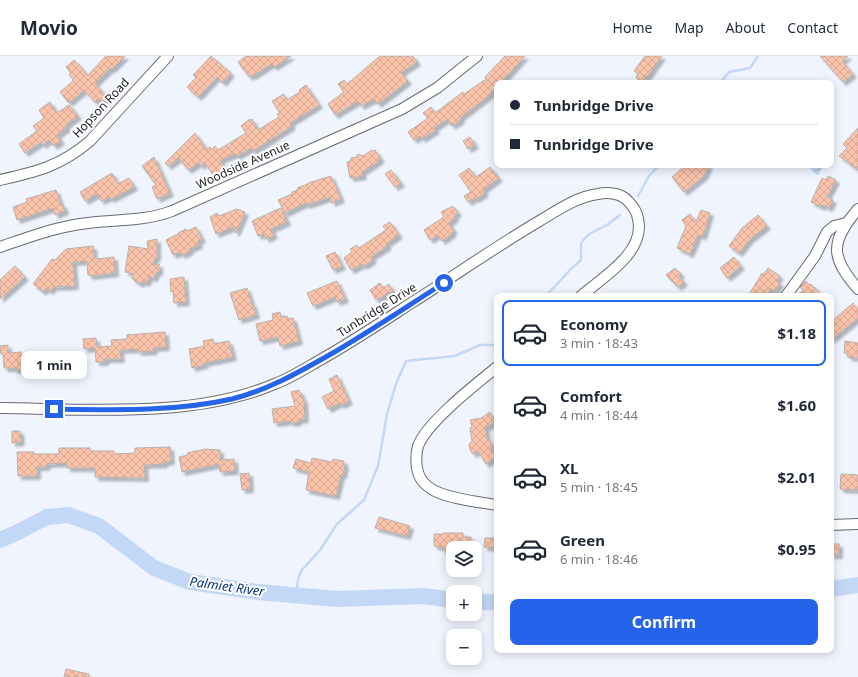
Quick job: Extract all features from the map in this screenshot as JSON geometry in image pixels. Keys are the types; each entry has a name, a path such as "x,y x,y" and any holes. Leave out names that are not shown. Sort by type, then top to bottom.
{"street":[{"name":"Hopson Road","path":"0,180 55,165 78,152 90,141 168,56"},
{"name":"Woodside Avenue","path":"0,247 69,226 146,218 172,211 402,109 437,88 478,56"},
{"name":"Tunbridge Drive","path":"0,408 144,410 232,399 251,393 291,377 348,344 561,208 578,200 599,194 619,195 628,200 637,214 639,223 637,239 628,255 585,293"},
{"path":"858,209 846,223 838,238 837,253 842,270 858,289"},
{"path":"788,293 815,256 827,232 834,226 846,223"},
{"path":"494,370 438,418 428,429 418,447 416,457 419,476 427,486 445,495 494,504"},
{"path":"834,524 858,524"}],"water":[{"path":"810,168 822,168 818,175"}],"building":[{"path":"106,56 125,56 95,83 107,98 101,103 98,99 95,102 84,90 69,103 60,92 74,80 69,75 71,73 66,67 74,60 88,75"},
{"path":"211,56 231,73 223,83 217,77 198,97 187,87 196,78 193,75"},
{"path":"246,56 291,56 274,67 271,64 249,77 238,62"},
{"path":"380,56 413,56 417,62 401,73 408,81 378,104 374,99 361,106 358,101 335,115 328,104 344,92 338,84 344,80 347,84"},
{"path":"505,56 525,56 503,80 494,80 494,89 488,96 460,118 461,120 452,126 447,119 434,128 436,130 422,139 420,136 414,140 408,132 428,118 423,113 431,107 435,113 463,92 464,94 486,79 485,77"},
{"path":"645,56 662,56 643,80 636,78 638,74 634,71"},
{"path":"820,56 848,56 842,61 853,74 843,82"},
{"path":"306,85 319,105 290,123 292,126 253,151 251,148 237,156 235,154 220,160 225,168 214,176 205,163 201,166 199,163 188,170 179,158 168,166 165,163 195,133 207,150 210,147 212,149 215,146 218,150 246,133 241,126 250,119 250,121 252,119 258,130 279,117 277,114 280,113 272,101 284,94 287,100 300,92 299,90"},
{"path":"50,102 57,113 69,105 78,116 66,125 67,128 57,135 61,141 54,146 49,140 43,145 41,142 25,153 19,144 37,131 33,126 44,118 39,110"},
{"path":"858,128 858,170 839,156 847,148 843,144"},
{"path":"470,137 475,145 468,149 463,141"},
{"path":"372,150 375,150 381,159 362,172 363,176 350,178 347,162 351,161 351,158 356,157 358,154 363,156"},
{"path":"154,157 170,193 157,199 152,187 156,185 142,166"},
{"path":"490,167 499,178 483,190 485,193 468,202 464,196 471,192 459,175 469,168 476,177"},
{"path":"682,168 708,168 704,176 684,192 672,177"},
{"path":"391,170 401,183 395,187 385,174"},
{"path":"112,173 118,184 129,178 134,187 111,199 110,197 101,201 97,194 85,201 80,192"},
{"path":"331,176 341,199 332,203 330,197 307,205 306,203 285,213 278,200 292,194 292,192 298,190 297,188 308,183"},
{"path":"828,176 836,180 827,197 833,200 829,208 823,205 822,207 811,202 822,178 826,180"},
{"path":"56,190 61,205 63,204 65,211 55,215 53,208 17,220 13,207 27,202 26,199"},
{"path":"453,206 458,213 449,223 454,231 451,233 452,234 442,241 438,235 430,240 424,230 444,217 441,212"},
{"path":"281,208 287,222 271,229 274,235 266,239 264,234 258,236 252,221"},
{"path":"237,209 245,212 236,233 233,227 216,234 210,217 217,213 219,216"},
{"path":"701,210 710,213 703,236 698,235 690,254 677,248 686,226 682,220 690,214 696,222"},
{"path":"758,215 767,226 750,239 739,253 729,246 742,228"},
{"path":"390,222 399,235 386,244 388,246 371,257 373,260 364,266 363,264 351,270 344,258 352,252 350,249 357,245 359,248 386,230 383,226"},
{"path":"196,227 202,239 198,241 199,245 189,249 190,251 182,255 180,252 173,255 166,240 186,229 187,231"},
{"path":"157,239 157,256 152,265 159,264 159,272 157,272 153,279 150,276 146,283 142,281 140,284 132,279 134,274 125,272 129,246 148,249 147,241"},
{"path":"93,246 94,258 114,257 115,273 91,276 88,275 87,261 73,262 75,286 53,287 50,291 46,288 43,292 33,284 52,259 55,260 66,249"},
{"path":"335,252 342,266 333,270 326,256"},
{"path":"734,257 741,266 727,278 720,268"},
{"path":"15,266 25,277 0,299 0,280"},
{"path":"675,268 681,274 679,276 684,282 678,287 666,275"},
{"path":"768,268 780,276 776,281 780,283 775,291 771,289 768,293 750,293 762,273 764,274"},
{"path":"184,277 186,302 174,303 170,279"},
{"path":"337,281 345,299 337,302 335,297 313,306 307,293"},
{"path":"806,281 819,293 800,293 803,290 800,287"},
{"path":"380,283 383,288 389,284 393,291 376,300 370,290"},
{"path":"247,288 256,315 239,320 230,293"},
{"path":"853,303 858,310 858,318 834,338 834,319"},
{"path":"280,312 281,317 287,316 288,319 293,318 299,341 280,346 278,337 260,341 256,324 273,320 272,314"},
{"path":"165,332 166,347 153,348 154,351 138,352 138,349 120,350 121,359 105,359 105,362 96,362 95,348 84,349 83,339 96,338 97,347 112,346 111,340 127,339 127,335"},
{"path":"213,339 214,344 229,341 233,357 204,363 204,365 192,368 189,349 204,346 203,341"},
{"path":"845,341 858,343 858,358 848,357 848,354 844,353"},
{"path":"8,345 8,353 21,352 22,358 29,357 30,368 14,370 14,368 4,368 3,354 1,354 0,346"},
{"path":"74,352 75,367 58,368 58,372 48,372 47,355"},
{"path":"337,375 349,401 341,405 340,403 328,409 322,397 334,391 329,379"},
{"path":"299,390 304,401 305,419 291,423 290,421 274,423 272,409 295,406 291,392"},
{"path":"490,412 494,420 494,423 485,428 487,438 493,446 491,448 494,453 494,458 486,464 478,451 473,454 470,450 469,444 472,442 470,428 472,427 470,420 481,418"},
{"path":"12,431 20,431 21,442 12,443"},
{"path":"170,447 171,461 164,462 164,464 144,465 145,478 95,477 95,468 67,468 67,463 46,464 46,467 37,467 37,476 18,476 17,452 59,454 59,448 90,448 90,451 114,451 114,454 135,453 135,448"},
{"path":"205,449 220,450 220,460 234,459 235,471 220,472 219,464 182,472 179,457 188,455 187,453"},
{"path":"312,458 332,462 333,459 344,461 345,465 343,475 341,475 336,496 306,490 309,472 293,468 296,459 311,463"},
{"path":"249,473 250,489 242,490 240,474"},
{"path":"841,474 858,475 858,490 840,489"},
{"path":"379,517 410,526 407,536 375,528"},
{"path":"463,533 463,537 471,537 471,541 446,541 446,550 442,550 442,547 434,546 434,534"},
{"path":"485,538 494,538 494,548 484,547"},
{"path":"834,544 839,544 839,555 834,555"},
{"path":"66,669 89,674 88,677 64,677"}],"waterway":[{"path":"722,80 729,72 750,68 758,56"},
{"path":"638,196 649,176 656,168"},
{"path":"549,293 581,260 581,243 589,234 607,225 620,215"},
{"path":"296,595 301,571 320,550 337,524 364,500 378,466 387,414 396,384 406,361 455,356 480,345 494,345"},
{"name":"Palmiet River","path":"0,540 47,517 68,515 99,526 154,568 190,582 258,592 337,599 424,596 446,599"},
{"name":"Palmiet River","path":"834,589 858,585"},
{"name":"Palmiet River","path":"482,602 494,602"}],"route":[{"path":"54,409 144,410 232,399 251,393 291,377 348,344 444,283"}]}
